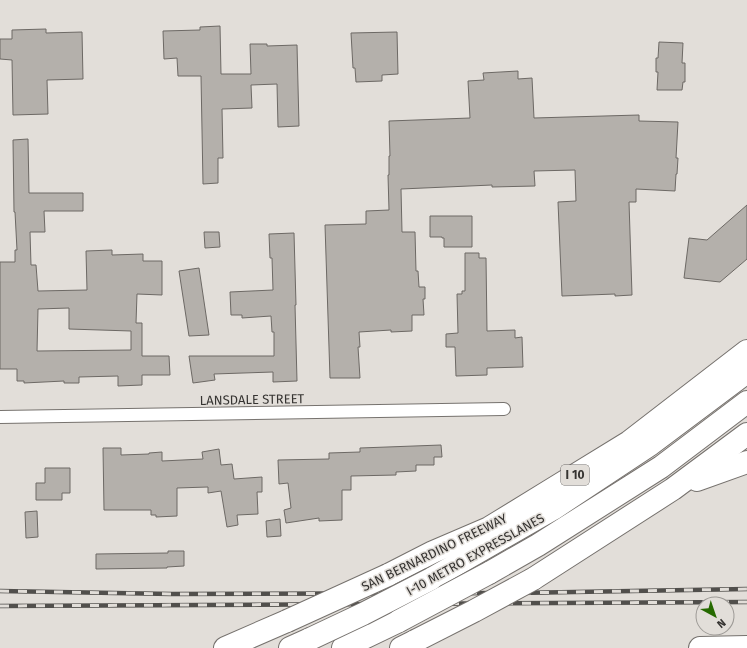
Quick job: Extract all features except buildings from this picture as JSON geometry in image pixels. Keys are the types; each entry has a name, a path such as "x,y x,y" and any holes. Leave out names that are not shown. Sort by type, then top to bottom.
{"highway":[{"name":"SAN BERNARDINO FREEWAY","path":"225,648 287,622 388,575 433,552 488,528 629,442 747,351"},
{"name":"I-10 METRO EXPRESSLANES","path":"290,648 363,614 431,579 553,510 651,444 747,372"},
{"name":"I-10 METRO EXPRESSLANES","path":"343,648 399,621 538,545 661,467 747,402"},
{"path":"408,645 533,579 673,489 747,434"},
{"path":"673,489 747,462"},
{"path":"700,648 747,647"}],"street":[{"name":"LANSDALE STREET","path":"0,417 504,409"}],"railway":[{"path":"0,591 172,594 517,593 747,589"},
{"path":"0,606 747,602"}]}
